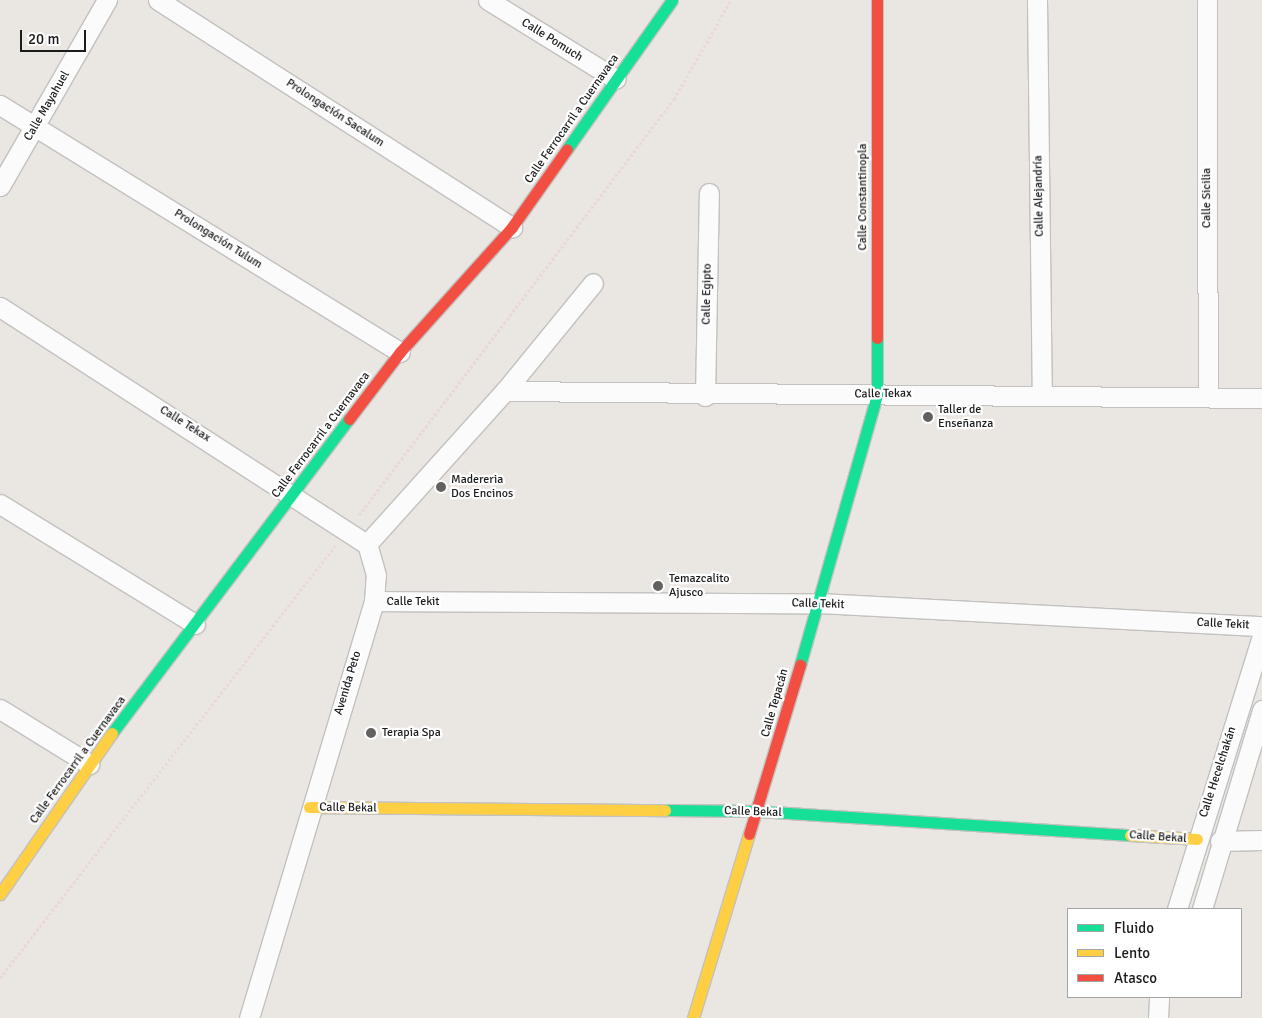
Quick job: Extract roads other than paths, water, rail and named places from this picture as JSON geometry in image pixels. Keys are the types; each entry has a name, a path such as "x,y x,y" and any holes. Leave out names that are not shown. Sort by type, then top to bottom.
{"street":[{"name":"Calle Mayahuel","path":"0,186 107,0"},
{"name":"Prolongación Sacalum","path":"158,0 512,227"},
{"name":"Calle Pomuch","path":"488,0 616,79"},
{"name":"Calle Ferrocarril a Cuernavaca","path":"0,894 89,764 400,352 512,227 672,0"},
{"name":"Calle Constantinopla","path":"877,0 877,394"},
{"name":"Calle Alejandría","path":"1037,0 1042,393"},
{"name":"Calle Sicilia","path":"1207,0 1208,397"},
{"name":"Prolongación Tulum","path":"0,105 400,352"},
{"name":"Calle Egipto","path":"705,396 709,193"},
{"path":"367,544 504,391 593,283"},
{"name":"Calle Tekax","path":"0,307 294,494 346,532 367,544"},
{"name":"Calle Tekax","path":"504,391 705,396 1042,393 1262,398"},
{"name":"Calle Tepacán","path":"693,1018 758,811 819,603 877,394"},
{"path":"0,504 195,624"},
{"name":"Avenida Peto","path":"249,1018 309,808 374,602 376,575 367,544"},
{"name":"Calle Tekit","path":"374,602 819,603 1262,626"},
{"name":"Calle Hecelchakán","path":"1177,908 1197,839 1262,636"},
{"path":"0,709 89,764"},
{"name":"Calle Hecelchakán","path":"1202,908 1220,841 1262,710"},
{"name":"Calle Bekal","path":"309,808 758,811 1197,839"},
{"path":"1220,841 1262,840"}],"place":[{"name":"Taller de Enseñanza","path":"928,417"},
{"name":"Madereria Dos Encinos","path":"441,487"},
{"name":"Temazcalito Ajusco","path":"658,586"},
{"name":"Terapia Spa","path":"371,733"}]}
